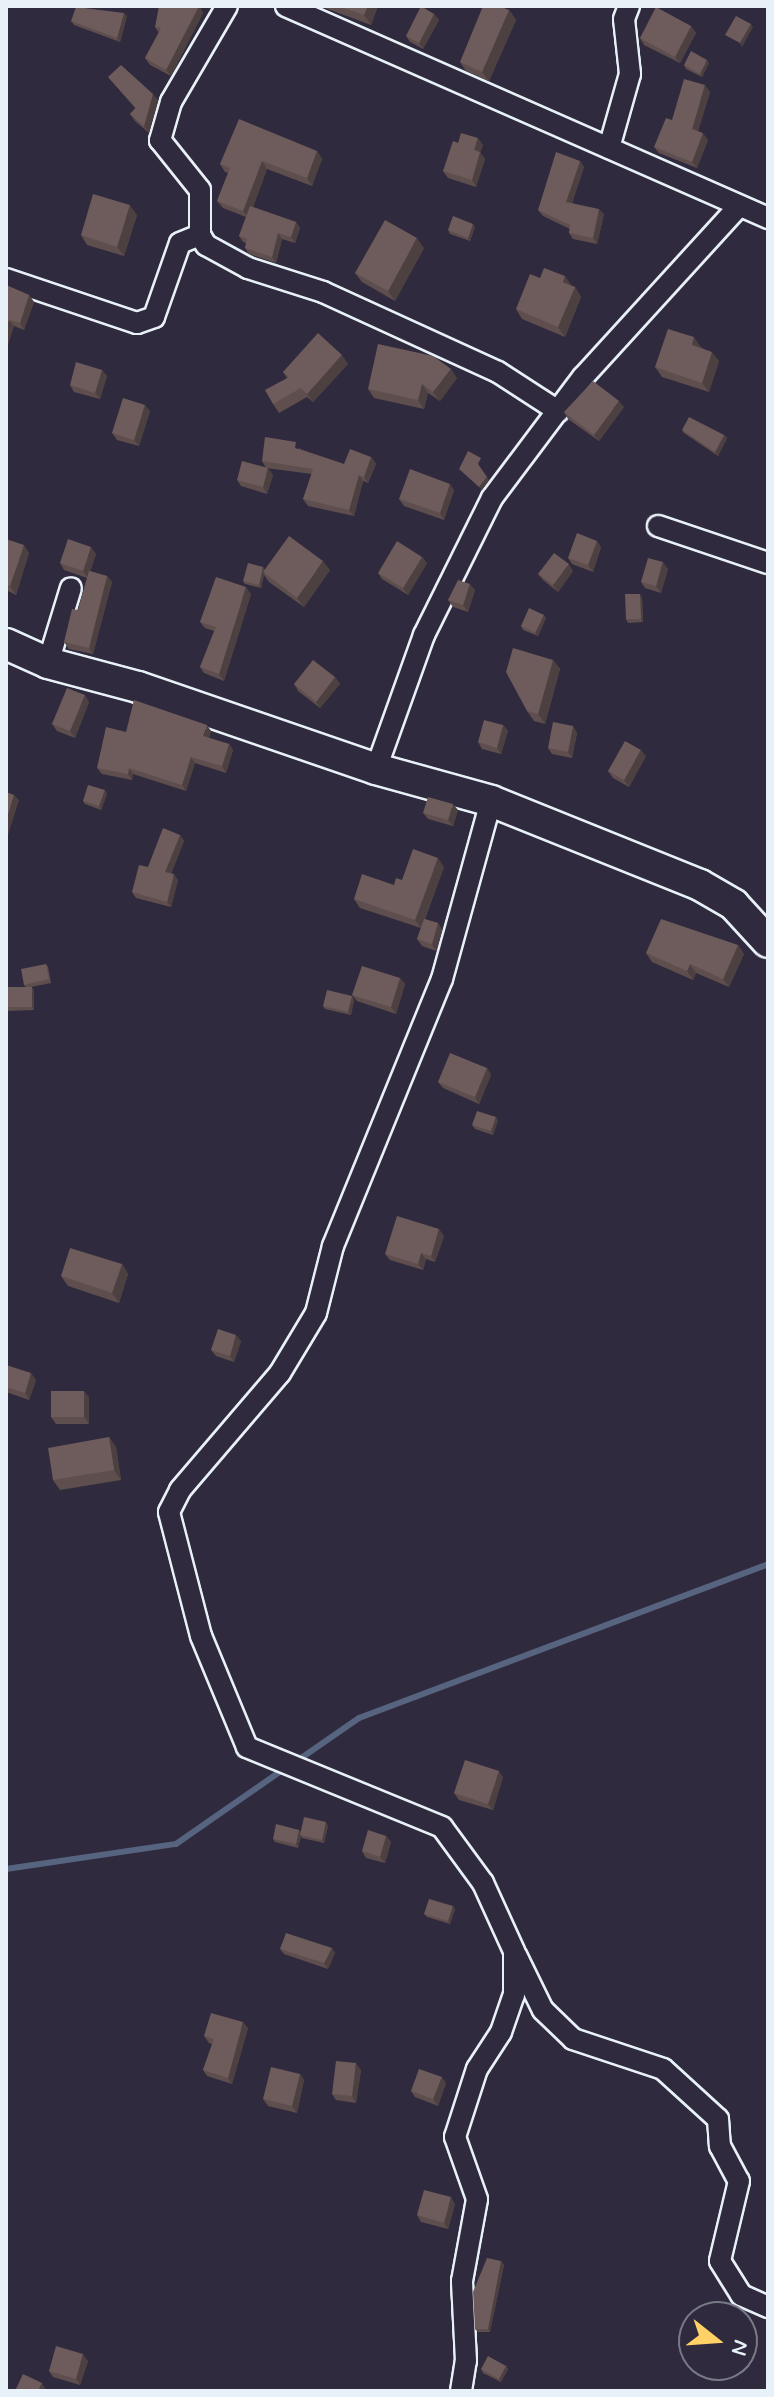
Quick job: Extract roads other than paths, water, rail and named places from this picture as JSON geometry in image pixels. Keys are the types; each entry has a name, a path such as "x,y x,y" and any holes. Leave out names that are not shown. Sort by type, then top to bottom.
{"street":[{"path":"227,6 171,102 160,140 200,190 200,235 206,245 248,268 323,292 498,372 558,411"},
{"path":"286,6 768,218"},
{"path":"609,148 630,74 624,19 629,6"},
{"path":"376,769 424,635 492,498 558,411 739,206"},
{"path":"6,279 137,323 154,317 180,243 200,235"},
{"path":"658,526 768,563"},
{"path":"48,663 71,588"},
{"path":"6,644 48,663 138,687 376,769 491,801 700,885 734,905 768,942"},
{"path":"491,801 442,979 333,1246 316,1313 280,1373 180,1490 169,1512 201,1636 247,1747 442,1827 483,1883 543,2010 573,2039 663,2069 718,2119 720,2146 739,2181 720,2261 741,2295 768,2307"},
{"path":"461,2391 466,2361 462,2281 477,2199 455,2137 477,2069 501,2032 514,1995 514,1951"}],"waterway":[{"path":"294,1763 359,1718 768,1564"},
{"path":"6,1869 176,1844 284,1769"}]}
